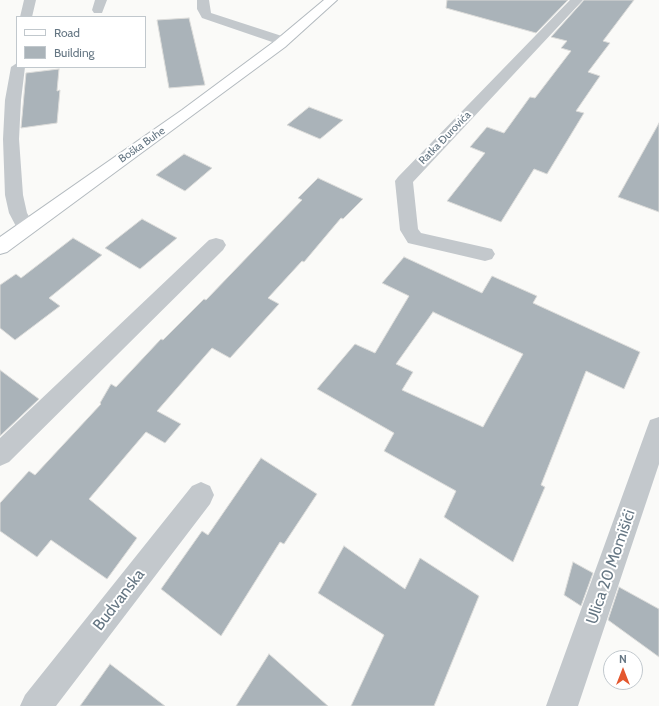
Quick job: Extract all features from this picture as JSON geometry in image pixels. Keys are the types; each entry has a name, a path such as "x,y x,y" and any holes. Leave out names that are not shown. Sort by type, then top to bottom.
{"street":[{"path":"26,16 30,0"},
{"path":"203,0 203,9 206,15 283,41"},
{"name":"Boška Buhe","path":"0,247 26,227 187,114 283,41 331,0"},
{"name":"Ratka Đurovića","path":"485,254 415,238 409,230 404,181 577,0"},
{"path":"18,68 13,100 11,139 14,196 18,213 26,227"},
{"path":"0,454 216,245"},
{"name":"Ulica 20 Momišići","path":"562,706 659,428"},
{"name":"Budvanska","path":"36,706 201,495"}],"building":[{"path":"447,0 568,0 536,33 446,8"},
{"path":"584,0 634,0 603,41 610,43 588,72 600,76 576,111 584,113 547,174 534,169 501,222 447,201 485,153 470,147 487,127 504,133 530,97 535,98 571,51 561,48 567,41 551,37"},
{"path":"189,18 205,85 169,88 157,20"},
{"path":"59,69 57,91 60,90 57,123 21,128 26,73"},
{"path":"309,107 343,120 320,139 287,125"},
{"path":"659,123 659,212 618,197"},
{"path":"184,154 212,168 185,191 156,175"},
{"path":"318,178 363,199 343,219 341,218 304,262 302,261 268,298 279,304 230,358 212,348 157,411 181,424 165,443 146,432 89,499 137,538 107,579 51,540 37,557 0,531 0,503 29,471 35,475 101,404 100,403 111,384 116,387 161,339 163,340 204,299 206,300 302,200 298,198"},
{"path":"142,219 177,238 140,269 105,248"},
{"path":"73,238 102,255 49,298 60,306 15,340 0,328 0,285 16,274 21,278"},
{"path":"404,257 482,293 492,276 537,296 533,303 640,352 624,389 586,371 541,485 545,487 513,562 444,517 456,491 384,451 394,433 317,389 355,344 375,353 409,296 382,283","holes":["433,312 523,354 483,427 402,390 413,372 396,364"]},
{"path":"0,370 39,399 0,436"},
{"path":"261,458 317,494 284,544 280,542 221,636 161,589 202,531 208,535"},
{"path":"344,546 405,589 420,558 479,596 434,706 351,706 384,635 318,593"},
{"path":"573,562 593,573 581,606 564,595"},
{"path":"619,587 659,609 659,657 608,620"},
{"path":"269,654 328,706 236,706"},
{"path":"110,664 165,706 80,706"}]}
